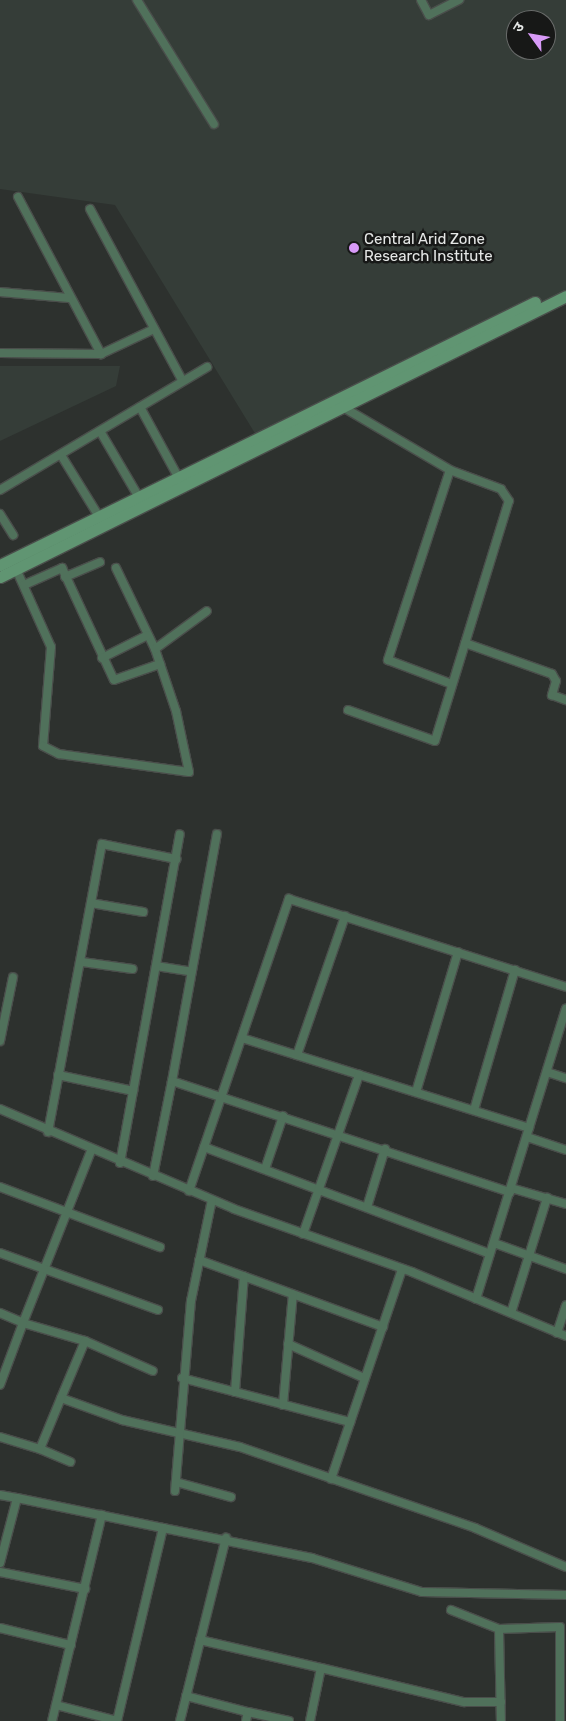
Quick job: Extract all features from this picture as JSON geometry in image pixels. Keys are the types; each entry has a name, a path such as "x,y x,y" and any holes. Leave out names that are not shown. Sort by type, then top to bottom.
{"main road":[{"path":"0,564 98,515 141,500 177,475 566,288"},
{"path":"0,577 141,500 341,406 566,296"}],"street":[{"path":"137,0 214,124"},
{"path":"421,0 429,15 459,0"},
{"path":"18,197 69,298 101,354"},
{"path":"90,209 152,330 182,380"},
{"path":"0,292 69,298"},
{"path":"0,352 101,354 152,330"},
{"path":"0,490 140,408 182,380 207,367"},
{"path":"341,406 450,470 501,489 510,501 434,741 348,710"},
{"path":"140,408 177,475"},
{"path":"100,431 141,500"},
{"path":"61,455 98,515"},
{"path":"450,470 388,660 452,684"},
{"path":"0,514 14,535"},
{"path":"65,577 100,562"},
{"path":"24,585 62,568 102,658 117,680 160,664"},
{"path":"16,569 51,647 43,746 59,754 189,772 176,711 155,649 116,568"},
{"path":"155,649 207,611"},
{"path":"102,658 148,635"},
{"path":"465,644 546,671 556,681 552,695 566,700"},
{"path":"120,1163 180,834"},
{"path":"153,1176 217,834"},
{"path":"48,1132 58,1074 82,962 102,844 176,860"},
{"path":"189,1191 289,899 566,986"},
{"path":"91,904 143,912"},
{"path":"297,1056 345,916"},
{"path":"416,1092 458,952"},
{"path":"82,962 133,969"},
{"path":"156,966 192,972"},
{"path":"474,1110 515,970"},
{"path":"0,1041 13,978"},
{"path":"476,1299 566,1009"},
{"path":"242,1038 474,1110 566,1150"},
{"path":"546,1072 566,1078"},
{"path":"58,1074 133,1091"},
{"path":"303,1234 340,1134 359,1074"},
{"path":"172,1081 510,1190 566,1204"},
{"path":"0,1109 91,1151 189,1191 402,1269 566,1336"},
{"path":"265,1169 283,1116"},
{"path":"204,1148 320,1189 490,1254"},
{"path":"367,1207 385,1149"},
{"path":"0,1385 91,1151"},
{"path":"0,1187 66,1214 160,1247"},
{"path":"511,1313 547,1198"},
{"path":"212,1200 200,1260 182,1378 175,1487 231,1497"},
{"path":"494,1243 566,1268"},
{"path":"0,1252 158,1310"},
{"path":"200,1260 383,1327"},
{"path":"331,1479 402,1269"},
{"path":"234,1392 244,1276"},
{"path":"282,1405 293,1294"},
{"path":"557,1333 566,1305"},
{"path":"0,1313 23,1323 85,1341 153,1371"},
{"path":"40,1449 85,1341"},
{"path":"288,1344 364,1378"},
{"path":"182,1378 350,1422"},
{"path":"61,1398 179,1434 240,1447 475,1528 566,1567"},
{"path":"0,1437 40,1449 70,1462"},
{"path":"0,1495 163,1528 226,1538 422,1592 566,1595"},
{"path":"0,1561 17,1498"},
{"path":"52,1721 102,1515"},
{"path":"56,1705 117,1721 163,1528"},
{"path":"180,1721 226,1538"},
{"path":"0,1572 85,1589"},
{"path":"451,1610 498,1629 560,1627 566,1621"},
{"path":"560,1627 560,1721"},
{"path":"0,1628 71,1645"},
{"path":"498,1629 501,1721"},
{"path":"200,1640 464,1702 501,1702"},
{"path":"310,1721 321,1668"},
{"path":"186,1696 289,1721"},
{"path":"246,1721 248,1712"}],"shaded area":[{"name":"Central Arid Zone Research Institute","path":"0,0 566,0 566,291 259,440 115,205 0,189"},
{"path":"0,366 120,366 116,386 0,441"}],"place":[{"name":"Central Arid Zone Research Institute","path":"354,248"}]}
